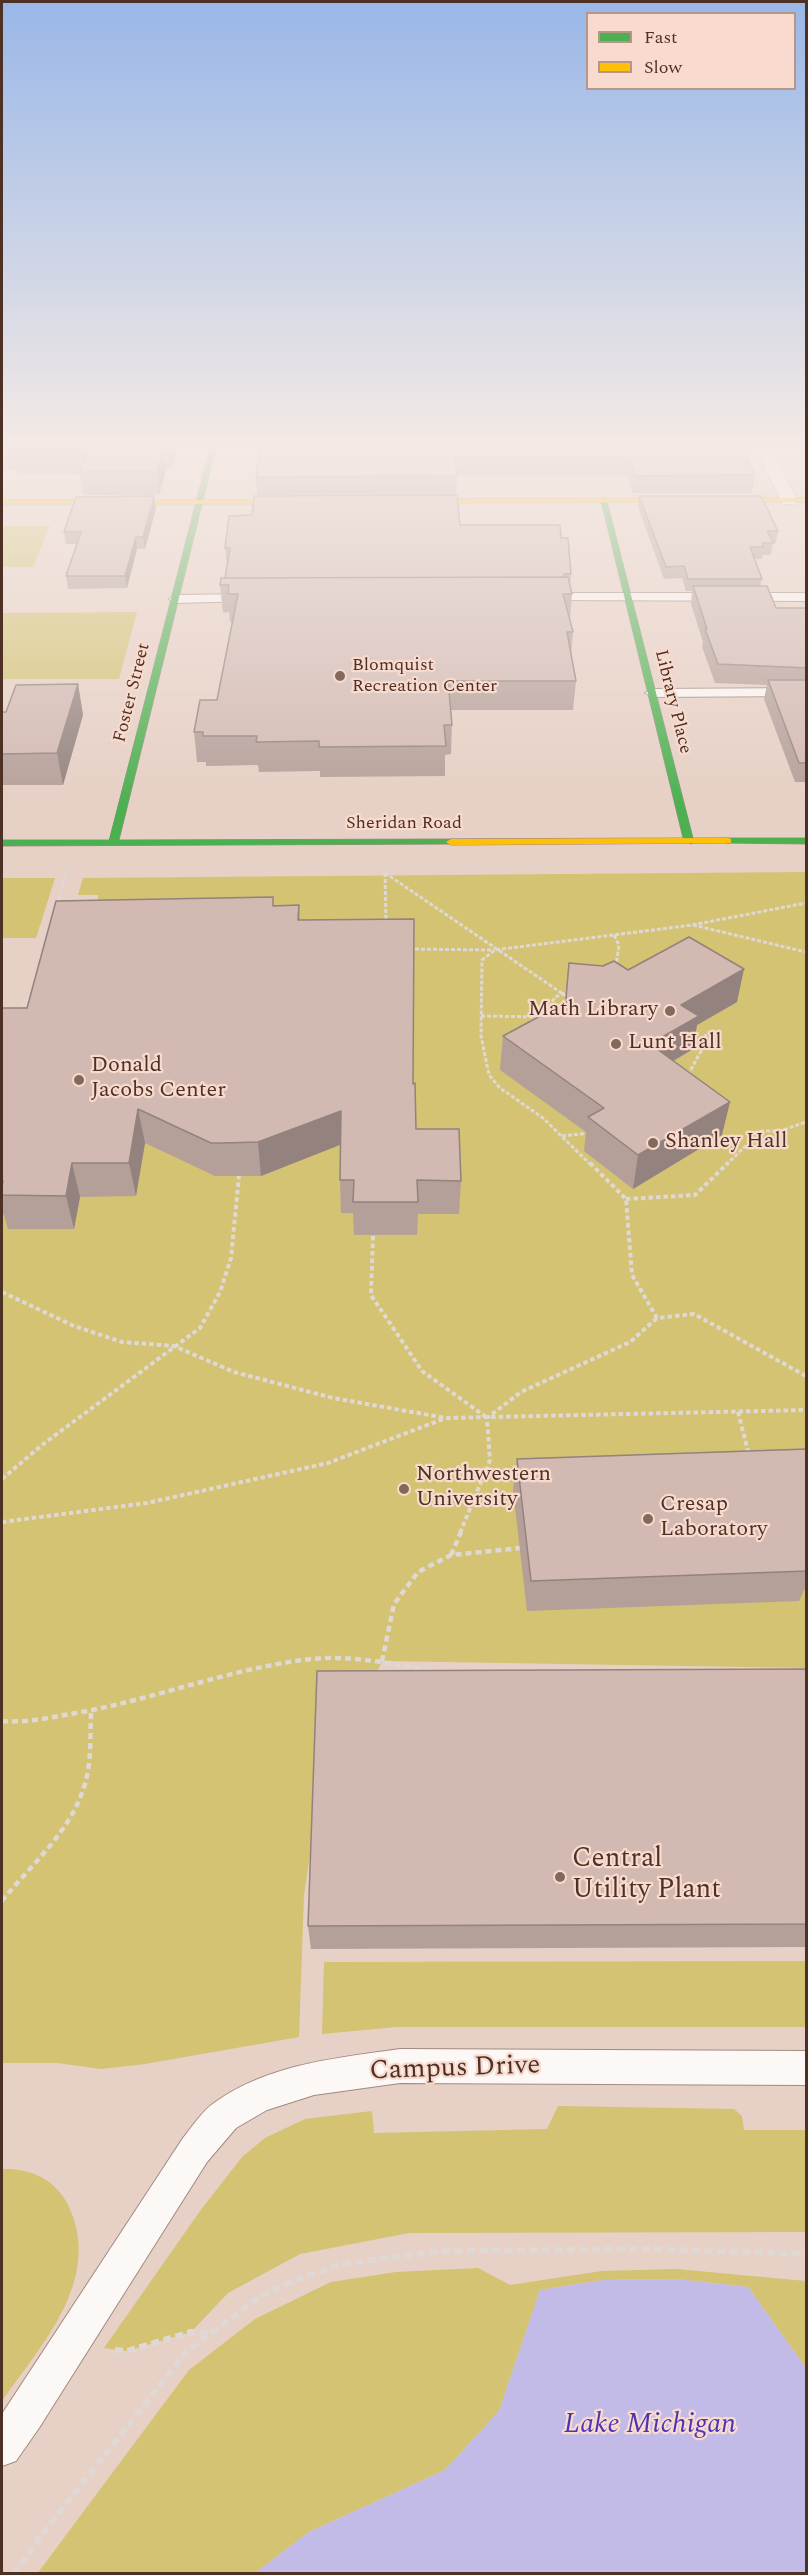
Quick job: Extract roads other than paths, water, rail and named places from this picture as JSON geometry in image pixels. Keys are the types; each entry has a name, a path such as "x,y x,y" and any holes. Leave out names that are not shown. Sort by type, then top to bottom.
{"street":[{"name":"Foster Street","path":"113,843 184,568"},
{"name":"Library Place","path":"621,568 689,842"},
{"name":"Sheridan Road","path":"2,843 807,841"}],"lane":[{"path":"529,597 807,597"},
{"path":"176,599 264,598"},
{"path":"652,693 807,692"},
{"name":"Campus Drive","path":"2,2447 195,2150 224,2116 259,2094 314,2078 400,2066 807,2068"}],"water":[{"name":"Lake Michigan","path":"677,2279 748,2287 806,2368 806,2573 255,2573 309,2532 445,2470 499,2411 540,2290 603,2280"}],"place":[{"name":"Blomquist Recreation Center","path":"340,676"},
{"name":"Math Library","path":"670,1011"},
{"name":"Lunt Hall","path":"616,1044"},
{"name":"Donald Jacobs Center","path":"79,1080"},
{"name":"Shanley Hall","path":"653,1143"},
{"name":"Northwestern University","path":"404,1489"},
{"name":"Cresap Laboratory","path":"648,1519"},
{"name":"Central Utility Plant","path":"560,1877"}]}
